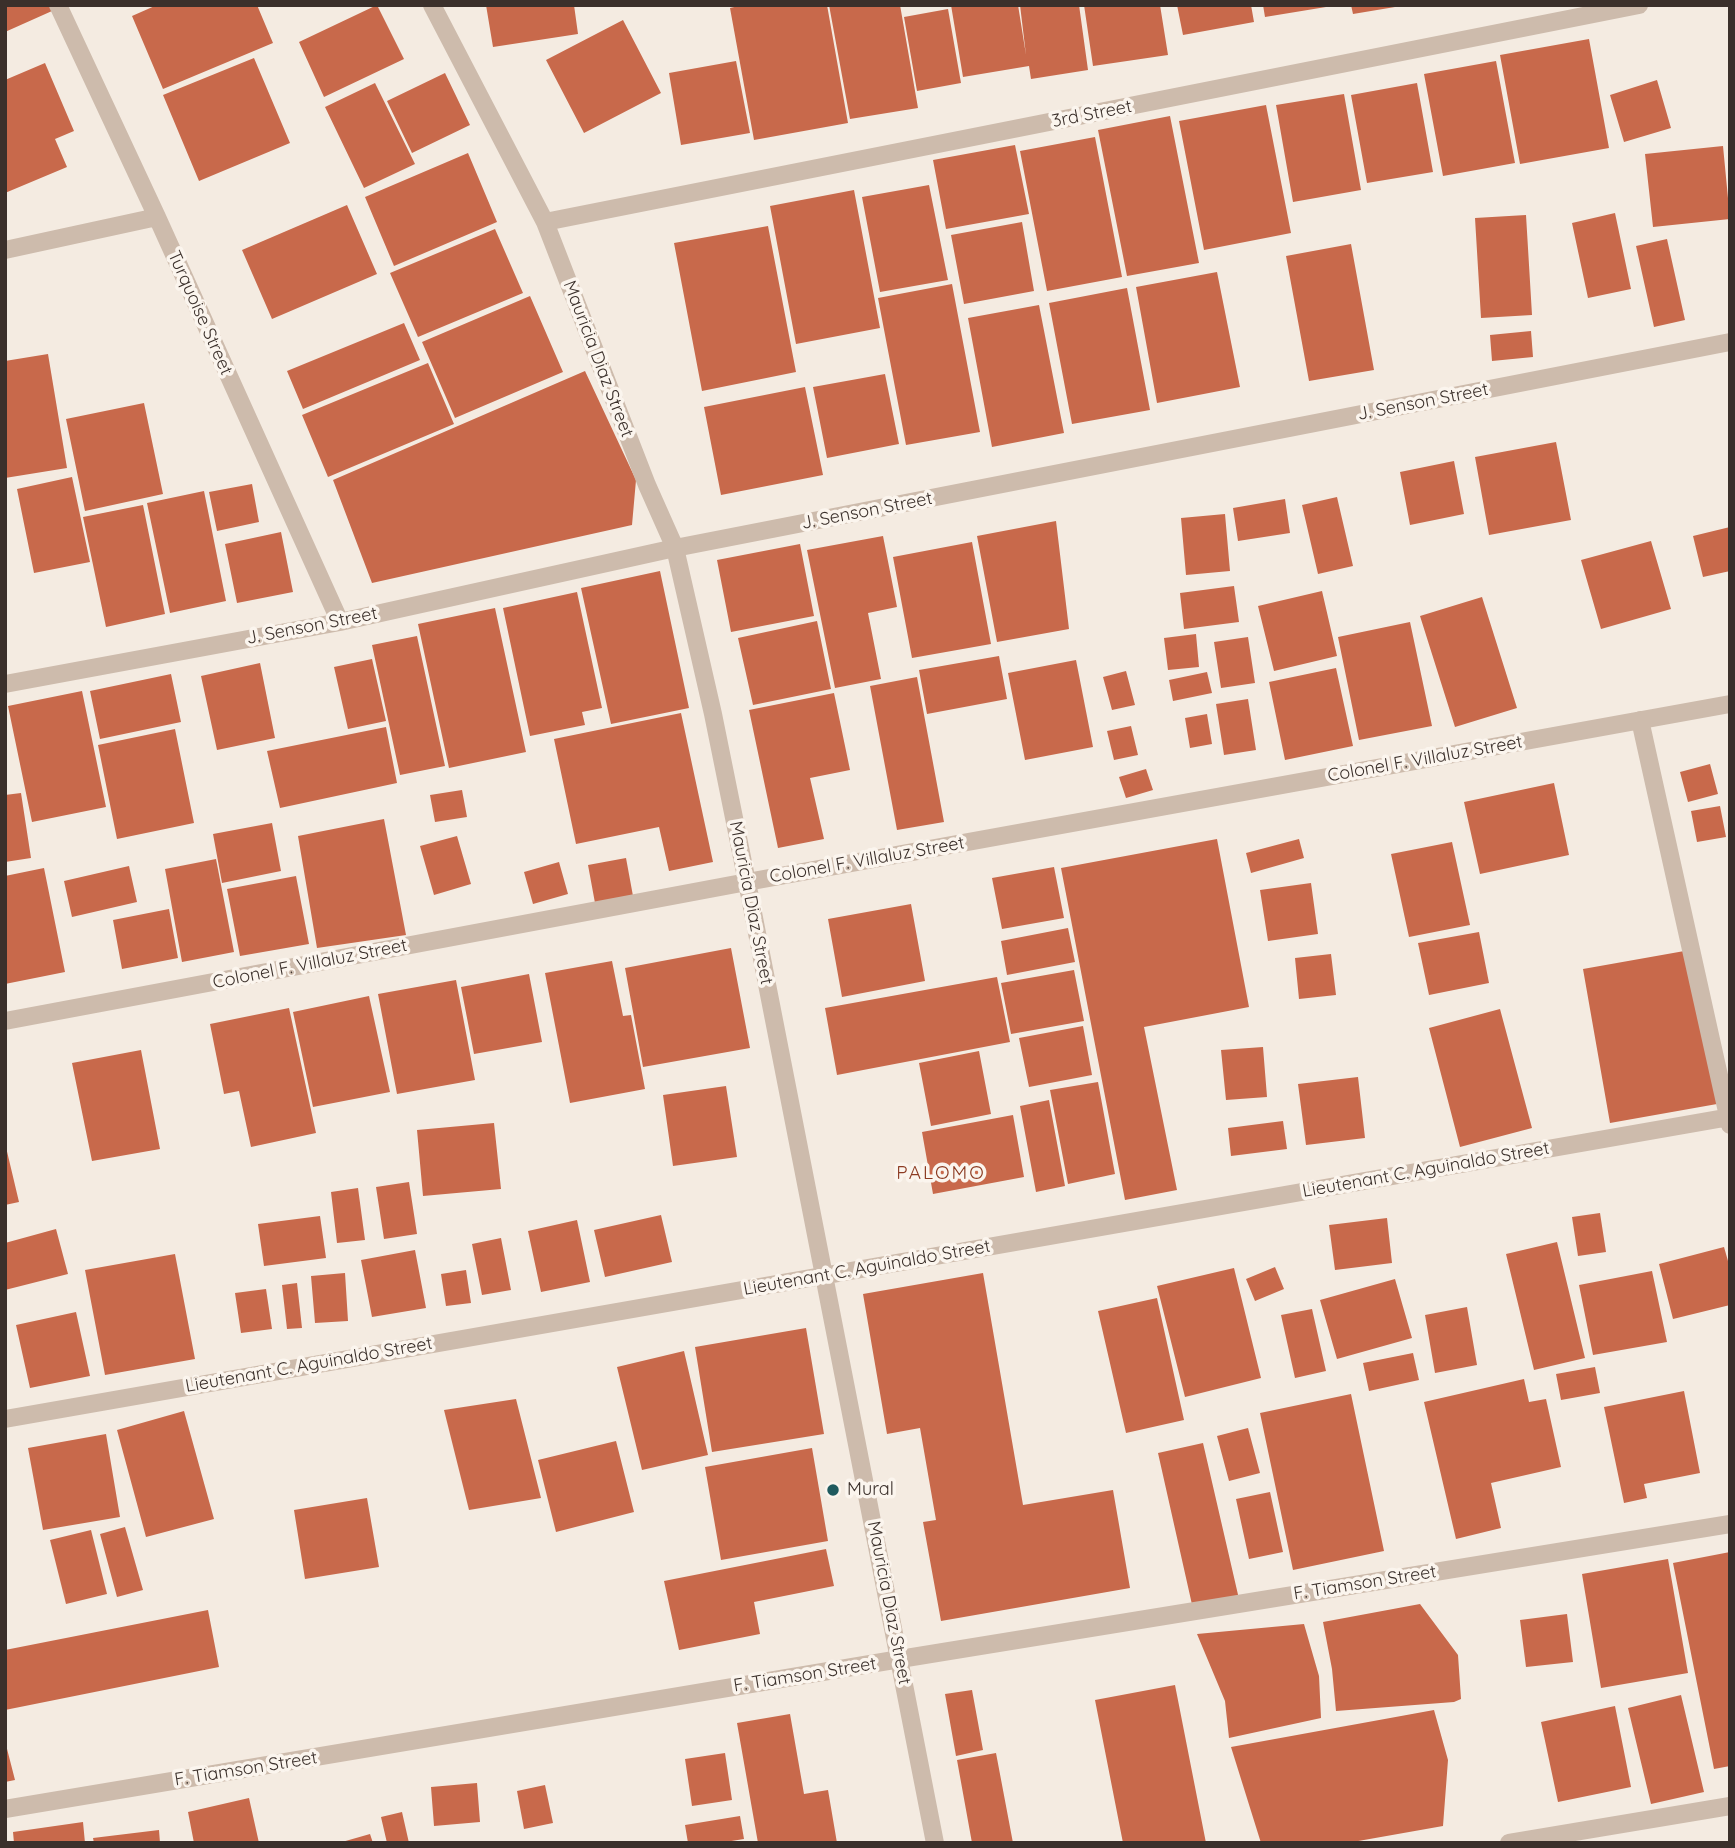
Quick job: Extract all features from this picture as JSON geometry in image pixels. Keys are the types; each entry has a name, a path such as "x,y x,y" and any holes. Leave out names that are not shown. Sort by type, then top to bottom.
{"street":[{"name":"Turquoise Street","path":"58,5 340,622"},
{"name":"Mauricia Diaz Street","path":"432,5 545,222 647,485 676,548 747,882 935,1843"},
{"name":"3rd Street","path":"545,222 1639,5"},
{"path":"5,250 157,217"},
{"name":"J. Senson Street","path":"5,684 340,622 676,548 1730,342"},
{"name":"Colonel F. Villaluz Street","path":"5,1021 747,882 1730,704"},
{"path":"1640,720 1729,1120"},
{"name":"Lieutenant C. Aguinaldo Street","path":"5,1419 1729,1120"},
{"name":"F. Tiamson Street","path":"5,1809 900,1659 1730,1524"},
{"path":"1509,1843 1730,1806"}],"building":[{"path":"5,5 50,5 52,11 5,32"},
{"path":"157,5 257,5 273,43 163,89 132,16"},
{"path":"377,5 404,59 324,97 299,42"},
{"path":"486,5 574,5 578,34 493,47"},
{"path":"743,5 827,5 848,123 754,140 730,8"},
{"path":"829,5 900,5 918,108 850,119"},
{"path":"951,5 1018,5 1026,55 1020,5 1079,5 1088,70 1031,79 1029,66 963,77"},
{"path":"1084,5 1160,5 1168,55 1093,66"},
{"path":"1177,5 1251,5 1254,22 1183,35"},
{"path":"1263,5 1326,5 1326,7 1265,17"},
{"path":"1351,5 1395,5 1395,7 1353,14"},
{"path":"948,9 961,83 917,91 904,17"},
{"path":"623,20 661,93 584,133 546,60"},
{"path":"1589,39 1609,148 1520,164 1500,55"},
{"path":"254,58 290,143 199,181 163,95"},
{"path":"736,61 750,133 681,145 669,73"},
{"path":"1496,61 1515,163 1443,176 1424,74"},
{"path":"45,63 74,131 55,139 67,167 5,193 5,80"},
{"path":"445,73 470,125 412,153 387,101"},
{"path":"1657,80 1671,128 1624,142 1610,95"},
{"path":"375,83 415,164 364,188 325,107"},
{"path":"1417,83 1433,172 1367,183 1351,95"},
{"path":"1344,94 1361,190 1293,202 1276,105"},
{"path":"1266,105 1291,233 1204,250 1179,121"},
{"path":"1170,116 1199,263 1127,276 1098,130"},
{"path":"1095,137 1122,277 1047,291 1020,151"},
{"path":"1015,145 1029,214 946,229 933,160"},
{"path":"1723,146 1730,219 1653,227 1645,154"},
{"path":"468,153 497,222 394,266 365,197"},
{"path":"929,185 948,280 880,292 862,197"},
{"path":"854,190 880,328 796,344 770,206"},
{"path":"347,205 377,274 272,319 242,250"},
{"path":"1615,213 1631,289 1588,298 1572,223"},
{"path":"1526,215 1532,315 1481,318 1475,218"},
{"path":"1022,222 1034,291 964,304 951,235"},
{"path":"768,226 796,372 702,391 674,243"},
{"path":"495,229 523,293 418,337 390,273"},
{"path":"1667,239 1685,320 1654,327 1636,246"},
{"path":"1351,244 1374,370 1309,381 1286,256"},
{"path":"1217,272 1240,387 1157,403 1136,287"},
{"path":"952,284 980,432 906,445 878,298"},
{"path":"1127,288 1150,410 1072,424 1049,303"},
{"path":"530,296 563,372 455,418 422,342"},
{"path":"1039,305 1064,433 992,447 968,318"},
{"path":"404,323 420,360 303,409 287,371"},
{"path":"1531,331 1533,357 1492,361 1490,335"},
{"path":"48,354 67,468 5,478 5,361"},
{"path":"428,363 454,424 328,477 302,415"},
{"path":"585,371 636,480 632,525 372,583 333,480"},
{"path":"885,374 899,444 827,458 813,387"},
{"path":"805,387 823,475 721,495 704,407"},
{"path":"144,403 163,494 85,511 66,419"},
{"path":"1556,442 1571,520 1489,535 1475,457"},
{"path":"1454,461 1464,514 1410,525 1400,472"},
{"path":"72,477 90,562 34,573 17,489"},
{"path":"252,484 259,522 217,531 209,492"},
{"path":"204,491 226,601 170,613 147,503"},
{"path":"1337,497 1353,566 1318,574 1302,505"},
{"path":"1285,499 1290,533 1238,541 1233,508"},
{"path":"143,505 165,614 106,627 83,517"},
{"path":"1225,514 1230,571 1186,575 1181,518"},
{"path":"1056,521 1069,629 997,642 977,536"},
{"path":"1730,527 1730,571 1703,577 1693,536"},
{"path":"281,532 293,592 237,603 225,544"},
{"path":"883,536 897,607 868,613 881,679 835,688 807,550"},
{"path":"1651,541 1671,609 1601,629 1581,560"},
{"path":"972,542 991,644 912,658 893,557"},
{"path":"800,544 814,616 731,632 717,560"},
{"path":"660,571 689,708 611,724 581,588"},
{"path":"1234,586 1239,622 1184,629 1180,593"},
{"path":"1322,591 1337,656 1274,671 1258,606"},
{"path":"577,592 602,708 582,712 585,725 530,736 503,608"},
{"path":"1482,597 1517,708 1455,727 1420,616"},
{"path":"495,608 526,752 449,768 418,624"},
{"path":"817,621 831,689 753,705 738,638"},
{"path":"1410,622 1432,726 1359,740 1338,637"},
{"path":"1196,634 1199,667 1168,670 1164,638"},
{"path":"417,636 445,766 400,775 372,645"},
{"path":"1248,637 1255,683 1221,688 1214,642"},
{"path":"999,656 1007,699 927,714 919,670"},
{"path":"372,659 386,721 348,729 334,667"},
{"path":"1076,660 1093,747 1025,760 1008,673"},
{"path":"260,663 275,738 217,750 201,676"},
{"path":"1336,668 1353,746 1285,760 1269,682"},
{"path":"1126,671 1135,705 1112,710 1103,677"},
{"path":"1207,672 1212,693 1173,701 1169,680"},
{"path":"171,674 181,722 100,739 90,691"},
{"path":"917,677 944,822 897,830 870,686"},
{"path":"82,691 106,807 32,822 8,706"},
{"path":"834,693 850,770 810,778 824,839 778,848 749,710"},
{"path":"1248,699 1256,750 1224,755 1216,704"},
{"path":"681,713 713,862 669,871 659,827 576,844 554,739"},
{"path":"1207,714 1212,744 1190,748 1185,718"},
{"path":"1131,726 1138,755 1114,760 1107,731"},
{"path":"386,727 397,783 280,808 267,751"},
{"path":"175,729 194,823 117,839 98,745"},
{"path":"1710,764 1718,794 1688,802 1680,772"},
{"path":"1146,769 1153,790 1126,798 1119,777"},
{"path":"1554,783 1569,855 1480,874 1464,802"},
{"path":"462,790 467,817 435,822 430,795"},
{"path":"21,793 31,858 5,862 5,795"},
{"path":"1720,806 1726,837 1697,842 1691,811"},
{"path":"384,819 406,935 317,948 298,836"},
{"path":"272,823 281,871 222,883 213,834"},
{"path":"457,836 471,884 434,895 420,846"},
{"path":"1217,839 1249,1007 1144,1027 1177,1190 1125,1200 1061,868"},
{"path":"1299,839 1304,858 1251,873 1246,853"},
{"path":"1452,842 1470,925 1409,937 1391,854"},
{"path":"626,858 633,896 595,903 588,865"},
{"path":"216,859 234,952 182,962 165,869"},
{"path":"559,862 568,894 533,904 524,872"},
{"path":"129,866 137,902 72,917 64,881"},
{"path":"1054,867 1064,918 1002,929 992,878"},
{"path":"44,868 65,972 5,984 5,876"},
{"path":"296,876 309,944 240,956 227,889"},
{"path":"1311,883 1318,934 1268,941 1260,890"},
{"path":"911,904 925,981 842,997 828,919"},
{"path":"169,909 178,958 122,969 113,920"},
{"path":"1068,928 1075,962 1007,975 1001,941"},
{"path":"1479,932 1489,983 1429,995 1418,943"},
{"path":"731,948 750,1048 643,1067 625,968"},
{"path":"1690,950 1717,1104 1610,1123 1583,969"},
{"path":"1331,954 1336,995 1299,999 1295,958"},
{"path":"612,961 623,1016 631,1015 645,1089 570,1103 545,973"},
{"path":"1074,970 1084,1021 1011,1034 1001,983"},
{"path":"529,974 542,1042 474,1054 461,987"},
{"path":"997,977 1010,1042 837,1075 825,1008"},
{"path":"456,980 475,1080 397,1094 378,994"},
{"path":"369,996 390,1092 313,1107 293,1012"},
{"path":"289,1008 316,1133 251,1147 239,1091 224,1094 210,1024"},
{"path":"1500,1009 1532,1128 1460,1147 1429,1028"},
{"path":"1083,1026 1092,1075 1029,1087 1019,1038"},
{"path":"1263,1047 1267,1097 1226,1100 1221,1050"},
{"path":"141,1050 160,1149 92,1161 72,1063"},
{"path":"979,1051 991,1114 931,1126 919,1063"},
{"path":"1358,1077 1365,1138 1306,1145 1298,1084"},
{"path":"1098,1082 1115,1174 1068,1184 1050,1090"},
{"path":"726,1086 737,1157 673,1166 663,1095"},
{"path":"1049,1100 1065,1186 1036,1192 1020,1106"},
{"path":"1013,1115 1024,1177 933,1194 922,1132"},
{"path":"1283,1121 1287,1149 1231,1156 1228,1128"},
{"path":"494,1123 501,1189 423,1196 417,1130"},
{"path":"5,1143 19,1202 5,1205"},
{"path":"409,1182 417,1234 384,1239 376,1187"},
{"path":"358,1188 365,1240 337,1243 331,1192"},
{"path":"1600,1213 1606,1252 1578,1256 1572,1217"},
{"path":"661,1215 672,1262 605,1277 594,1230"},
{"path":"320,1216 326,1258 264,1266 258,1224"},
{"path":"1387,1218 1392,1263 1335,1270 1329,1225"},
{"path":"577,1220 590,1282 541,1292 528,1231"},
{"path":"56,1229 68,1274 5,1290 5,1243"},
{"path":"501,1238 511,1290 482,1295 472,1244"},
{"path":"1557,1242 1585,1358 1534,1370 1506,1254"},
{"path":"1724,1247 1730,1268 1730,1305 1673,1319 1659,1264"},
{"path":"415,1250 426,1308 372,1317 361,1260"},
{"path":"175,1254 195,1359 105,1375 85,1270"},
{"path":"1275,1267 1284,1289 1255,1301 1246,1279"},
{"path":"1234,1268 1261,1378 1185,1397 1157,1286"},
{"path":"466,1270 471,1303 446,1306 441,1274"},
{"path":"1652,1271 1667,1342 1593,1355 1579,1285"},
{"path":"345,1273 348,1321 315,1323 311,1276"},
{"path":"983,1273 1023,1505 1113,1490 1130,1588 941,1621 923,1522 936,1520 920,1428 887,1434 863,1294"},
{"path":"1395,1279 1412,1338 1337,1359 1320,1300"},
{"path":"297,1283 302,1328 287,1329 282,1285"},
{"path":"266,1289 272,1329 241,1333 235,1293"},
{"path":"1157,1298 1184,1420 1126,1433 1098,1311"},
{"path":"1467,1307 1477,1365 1435,1373 1425,1315"},
{"path":"1312,1309 1326,1371 1295,1378 1281,1315"},
{"path":"76,1312 90,1376 30,1388 16,1325"},
{"path":"806,1328 824,1434 712,1452 695,1347"},
{"path":"684,1351 708,1455 642,1470 617,1367"},
{"path":"1413,1353 1419,1380 1369,1391 1363,1363"},
{"path":"1595,1367 1600,1393 1561,1400 1556,1374"},
{"path":"1524,1379 1529,1402 1546,1399 1561,1467 1491,1483 1501,1528 1456,1539 1424,1402"},
{"path":"1684,1391 1700,1473 1644,1484 1647,1498 1624,1503 1604,1407"},
{"path":"1351,1394 1384,1551 1293,1570 1260,1413"},
{"path":"516,1399 541,1498 469,1510 444,1410"},
{"path":"184,1411 214,1519 146,1537 117,1430"},
{"path":"1248,1428 1260,1473 1229,1481 1217,1436"},
{"path":"106,1434 120,1517 43,1530 28,1448"},
{"path":"616,1441 634,1512 556,1532 538,1460"},
{"path":"1203,1443 1239,1599 1193,1609 1158,1453"},
{"path":"812,1448 828,1541 721,1560 705,1467"},
{"path":"1270,1492 1283,1552 1249,1559 1236,1499"},
{"path":"367,1498 379,1567 305,1579 294,1510"},
{"path":"125,1527 143,1590 117,1597 100,1534"},
{"path":"91,1530 107,1594 66,1604 50,1540"},
{"path":"826,1549 834,1586 754,1602 760,1634 679,1650 664,1581"},
{"path":"1730,1552 1730,1766 1714,1769 1673,1563"},
{"path":"1668,1559 1688,1673 1601,1688 1582,1574"},
{"path":"1420,1604 1458,1655 1461,1699 1454,1702 1336,1711 1332,1669 1323,1622"},
{"path":"208,1610 219,1667 5,1710 5,1650"},
{"path":"1567,1614 1573,1662 1526,1667 1520,1620"},
{"path":"1304,1624 1319,1676 1321,1718 1229,1738 1225,1701 1197,1634"},
{"path":"1175,1685 1206,1843 1123,1843 1095,1700"},
{"path":"972,1690 983,1750 956,1756 945,1694"},
{"path":"1681,1695 1704,1792 1651,1804 1628,1708"},
{"path":"1615,1706 1631,1787 1558,1802 1541,1722"},
{"path":"1434,1710 1448,1760 1443,1826 1347,1843 1261,1843 1231,1747"},
{"path":"790,1714 804,1794 828,1790 837,1843 758,1843 737,1723"},
{"path":"5,1741 15,1780 5,1782"},
{"path":"725,1753 732,1800 692,1806 685,1759"},
{"path":"996,1753 1013,1843 972,1843 957,1760"},
{"path":"477,1783 480,1822 434,1826 431,1787"},
{"path":"545,1785 553,1823 524,1829 517,1791"},
{"path":"249,1798 259,1843 194,1843 188,1812"},
{"path":"402,1812 409,1843 387,1843 381,1817"},
{"path":"740,1816 744,1839 719,1843 688,1843 685,1825"},
{"path":"83,1822 85,1843 14,1843 13,1832"},
{"path":"159,1830 160,1843 94,1843 93,1838"},
{"path":"370,1834 373,1843 342,1843 342,1842"}],"place":[{"name":"Mural","path":"833,1490"}],"district":[{"name":"PALOMO","path":"941,1173"}]}
